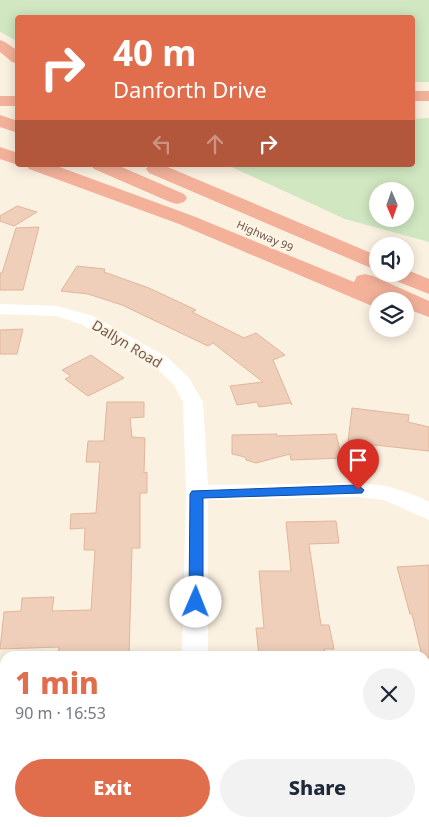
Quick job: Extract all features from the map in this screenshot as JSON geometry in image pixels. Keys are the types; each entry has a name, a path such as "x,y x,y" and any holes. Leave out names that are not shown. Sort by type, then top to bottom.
{"highway":[{"path":"0,46 15,57"},
{"path":"415,96 429,96"},
{"path":"0,102 15,100"},
{"path":"0,102 15,108"},
{"path":"415,104 429,104"},
{"path":"0,108 15,109"},
{"path":"0,120 15,127"},
{"path":"0,153 15,158"},
{"path":"41,167 186,220 369,296"},
{"name":"Highway 99","path":"106,167 214,213 429,310"},
{"name":"Highway 99","path":"152,167 369,260"},
{"path":"183,167 369,255"},
{"path":"414,277 429,285"},
{"path":"414,280 429,285"},
{"path":"414,316 429,322"}],"street":[{"name":"Dallyn Road","path":"0,309 57,311 87,320 160,361 182,382 193,402 197,494 195,651"},
{"path":"197,494 358,490 388,493 409,501 429,512"}],"green space":[{"path":"0,0 429,0 429,82 415,82 415,15 15,15 15,40 0,32"},
{"path":"429,118 429,242 378,228 414,228 414,182 369,182 369,226 345,219 231,167 415,167 415,119"}],"building":[{"path":"17,206 37,212 14,226 0,221 0,216"},
{"path":"39,227 23,290 0,290 0,273 2,273 16,228"},
{"path":"77,266 105,269 104,272 149,288 196,310 192,312 244,338 256,333 285,355 273,360 292,405 290,403 259,407 257,402 237,405 230,386 263,382 213,343 208,346 122,305 88,294 61,291"},
{"path":"23,329 17,354 0,354 0,330"},
{"path":"91,355 124,378 88,396 65,379 71,376 62,370"},
{"path":"107,402 144,402 144,417 130,418 132,437 145,438 144,473 147,472 147,493 140,493 140,548 132,548 129,651 59,651 59,647 0,649 4,612 21,611 22,598 54,597 52,611 91,610 95,550 84,550 85,528 70,529 71,514 96,513 100,462 86,462 88,441 104,441"},
{"path":"352,408 409,415 408,422 429,427 429,451 348,442"},
{"path":"277,434 277,436 336,434 342,458 291,460 290,454 256,463 246,460 245,457 232,454 232,435"},
{"path":"336,521 339,543 309,544 321,625 329,625 334,649 324,649 325,651 258,651 256,628 264,628 259,571 291,571 286,522"},
{"path":"429,565 429,651 421,651 412,614 410,614 397,567"}],"route":[{"path":"196,602 197,494 358,490"}]}
